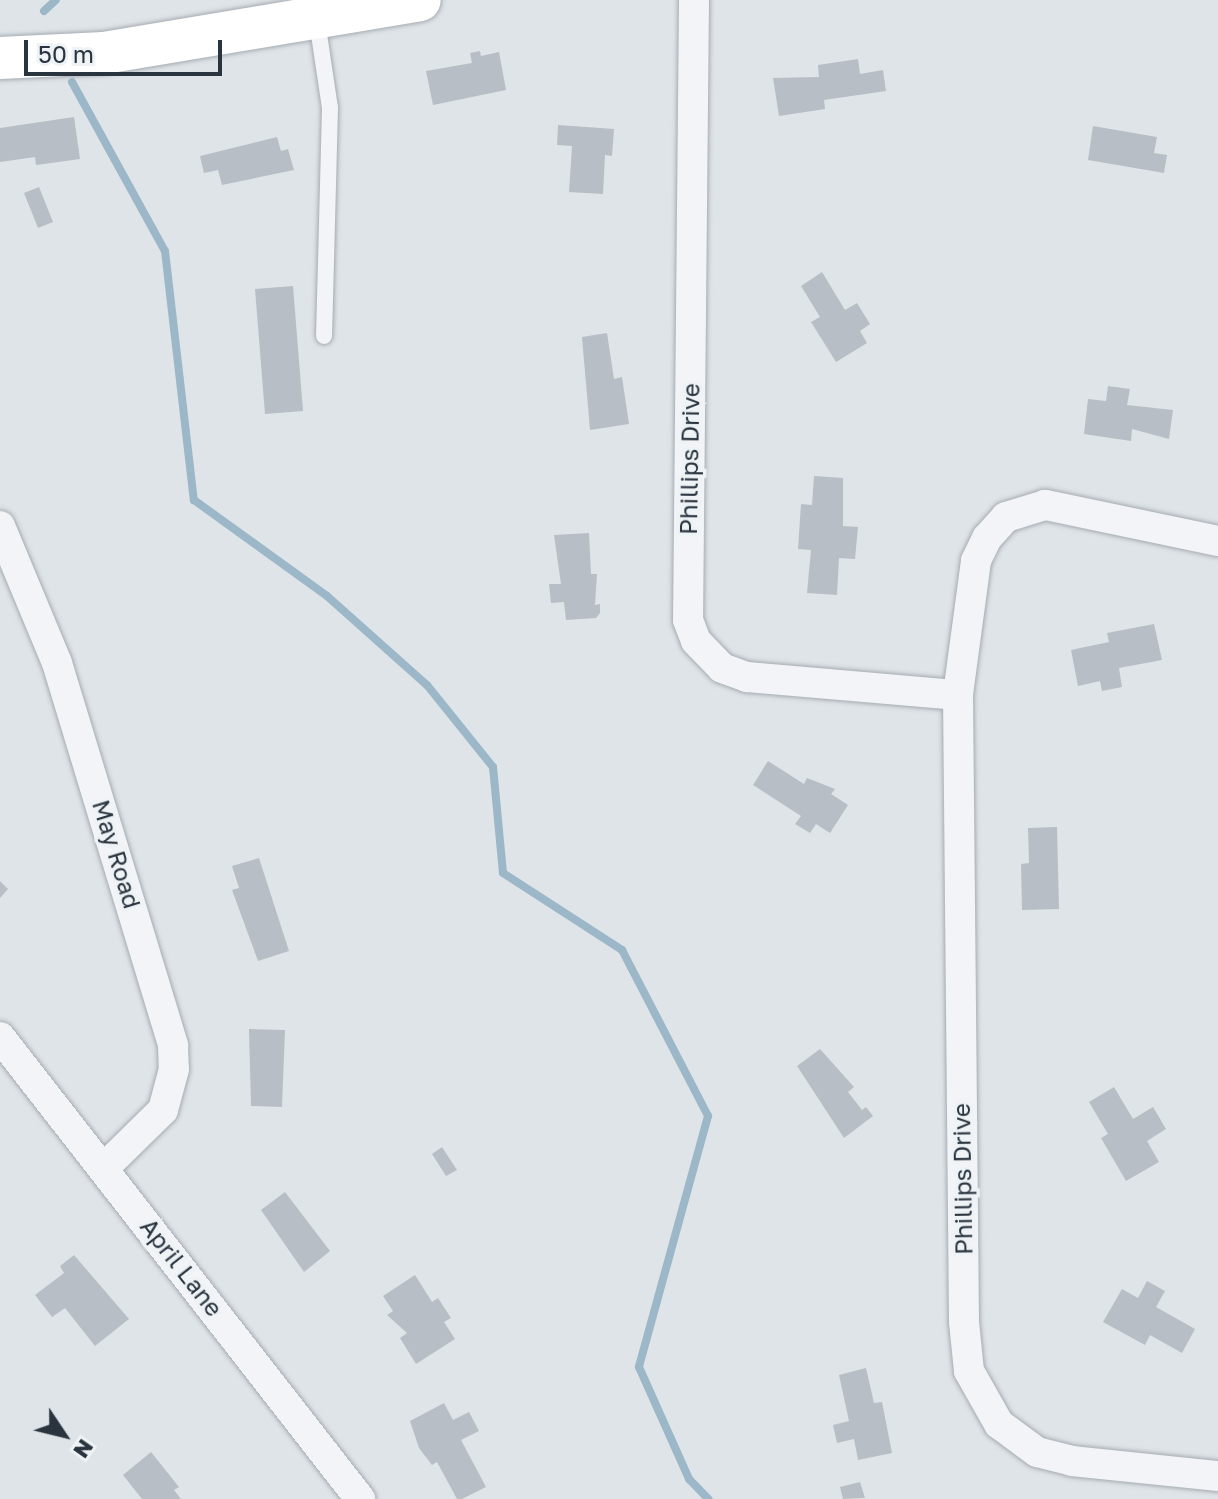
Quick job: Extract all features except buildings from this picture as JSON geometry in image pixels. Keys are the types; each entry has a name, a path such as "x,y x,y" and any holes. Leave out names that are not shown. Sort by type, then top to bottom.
{"main road":[{"path":"0,58 104,53 317,21 420,0"}],"street":[{"name":"Phillips Drive","path":"694,0 688,620 696,641 722,668 747,677 958,695"},
{"name":"Phillips Drive","path":"1218,541 1045,505 1006,517 987,538 976,561 958,695 964,1322 973,1383 999,1424 1037,1452 1072,1461 1218,1476"},
{"name":"May Road","path":"0,526 57,663 173,1046 174,1069 163,1110 143,1136 104,1168"},
{"name":"April Lane","path":"0,1037 360,1499"}],"lane":[{"path":"317,21 330,108 324,336"}],"waterway":[{"path":"44,11 56,0"},
{"path":"72,82 165,251 194,500 327,596 427,685 493,767 503,873 622,950 708,1116 639,1367 689,1479 708,1499"}]}
